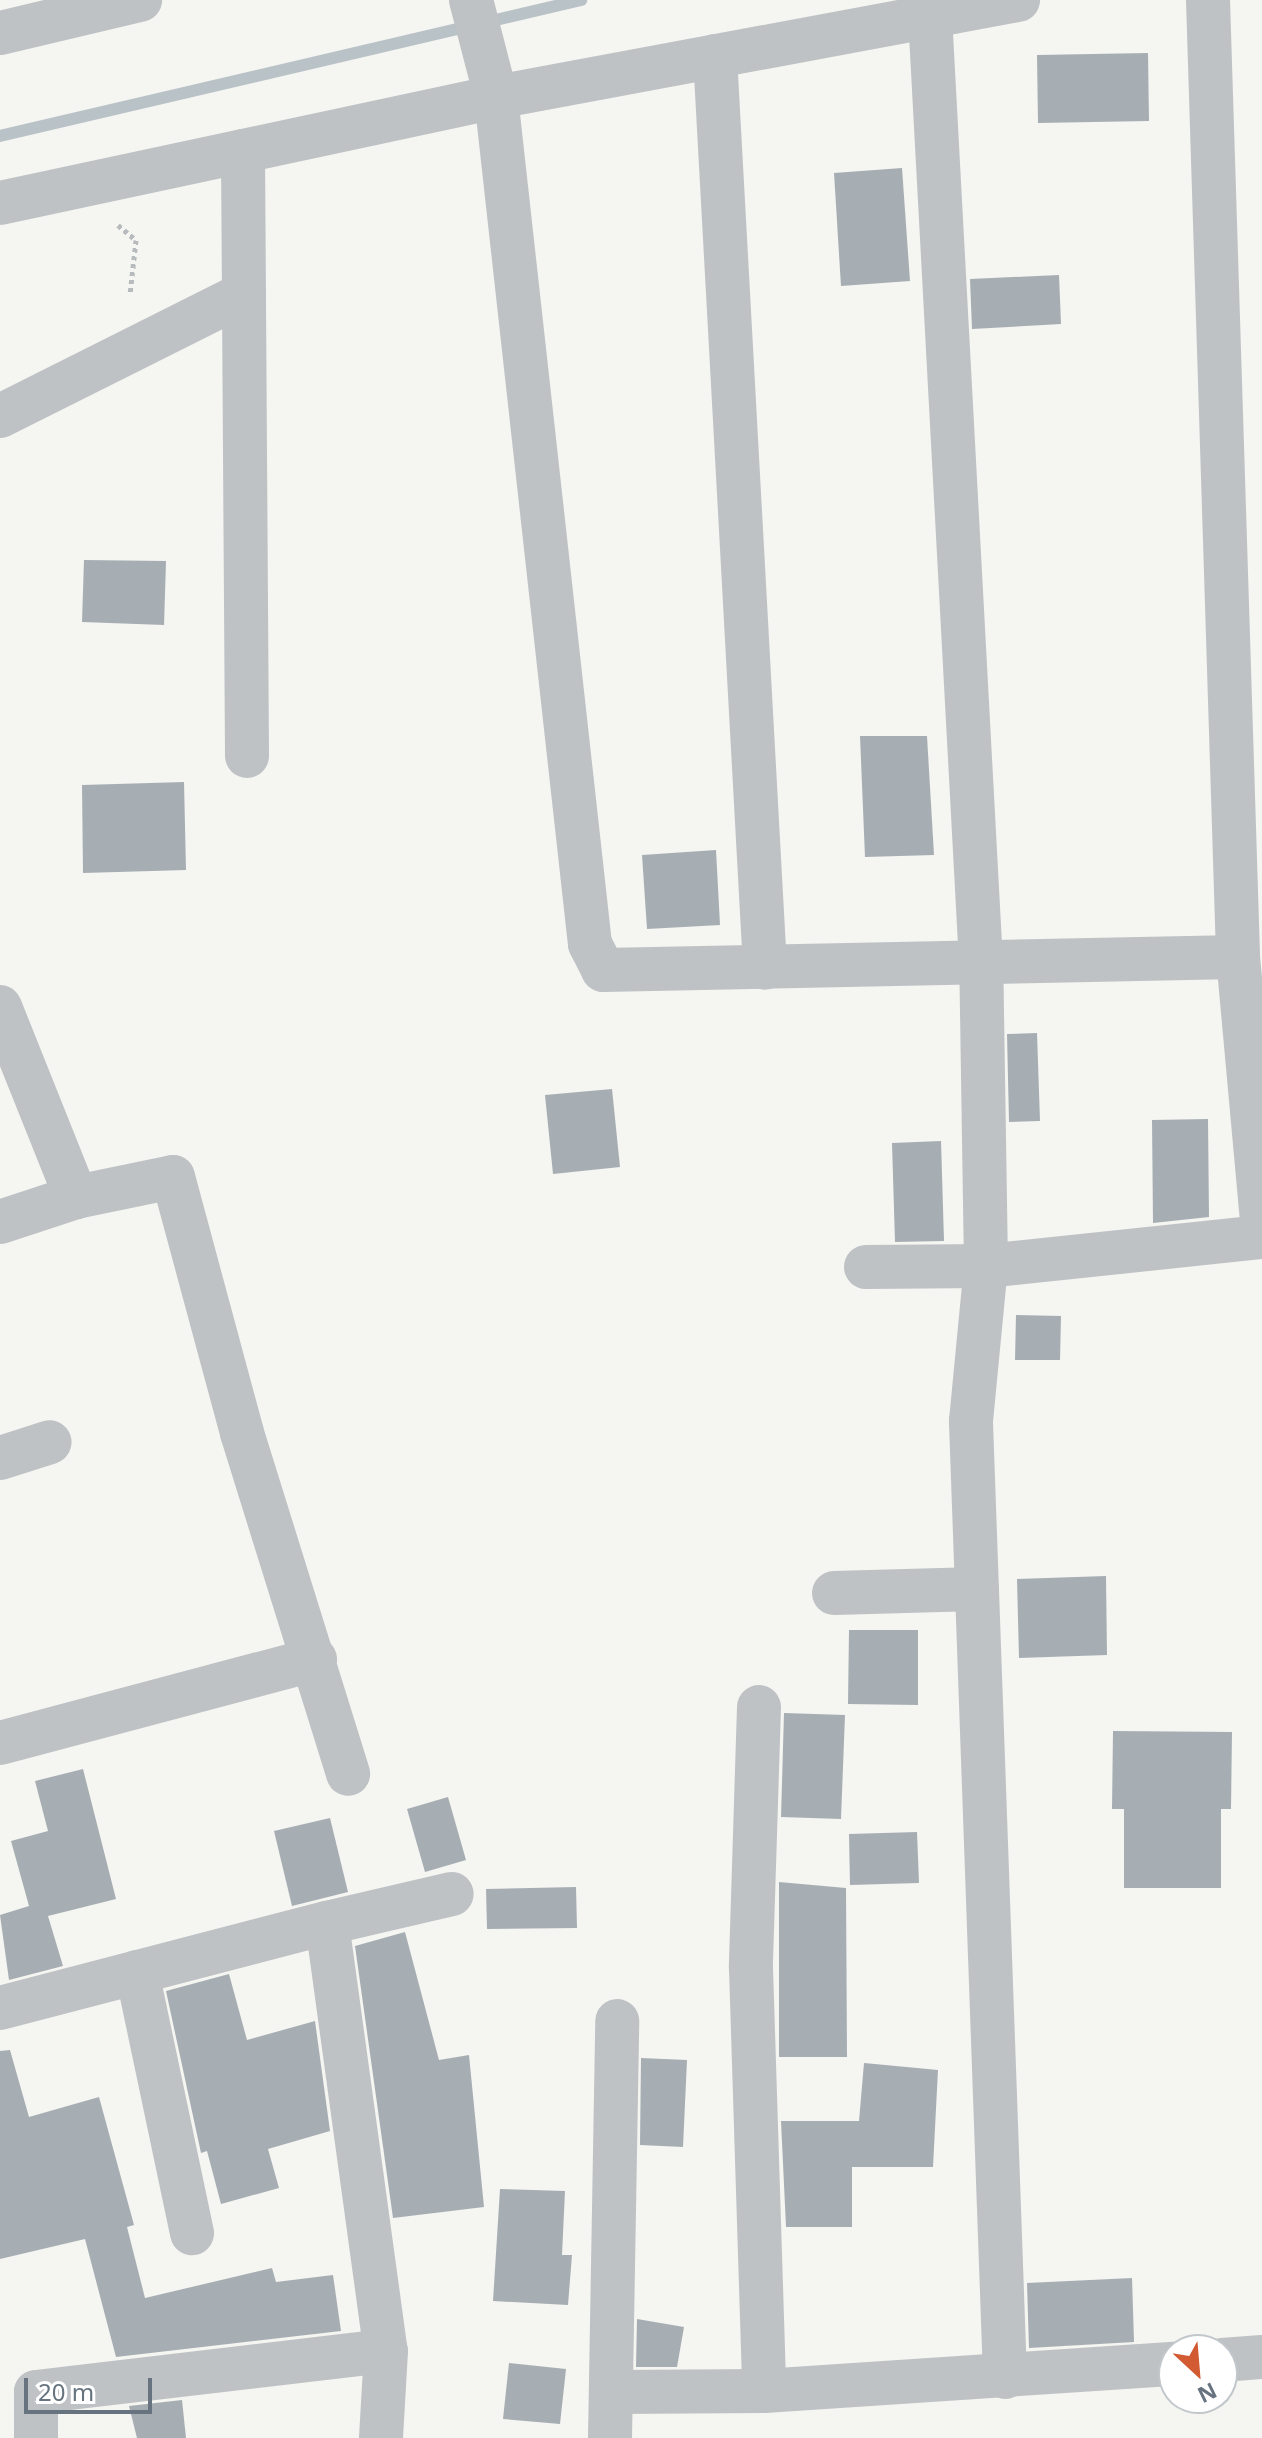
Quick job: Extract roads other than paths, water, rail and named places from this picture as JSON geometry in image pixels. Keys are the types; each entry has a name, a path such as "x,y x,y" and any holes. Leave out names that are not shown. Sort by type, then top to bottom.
{"street":[{"path":"0,33 140,0"},
{"path":"471,0 492,84 590,944 603,970 1238,957"},
{"path":"0,203 243,151 492,84 715,56 1018,0"},
{"path":"1208,0 1238,957 1262,1220"},
{"path":"930,16 981,963 986,1266 971,1421 1005,2377"},
{"path":"715,56 765,968"},
{"path":"243,151 247,756"},
{"path":"0,416 244,294"},
{"path":"0,1007 76,1197"},
{"path":"0,1222 76,1197 173,1177 242,1433 315,1659 348,1774"},
{"path":"866,1267 986,1266 1262,1237"},
{"path":"0,1458 50,1442"},
{"path":"834,1593 977,1589"},
{"path":"0,1743 315,1659"},
{"path":"759,1707 751,1968 764,2391"},
{"path":"0,2008 327,1923 452,1894"},
{"path":"327,1923 386,2351 381,2438"},
{"path":"137,1972 192,2233"},
{"path":"610,2438 615,2392 617,2021"},
{"path":"36,2438 36,2392 386,2351"},
{"path":"1238,2359 1262,2357"},
{"path":"615,2392 764,2391 1158,2365"}],"waterway":[{"path":"0,136 581,0"}]}
